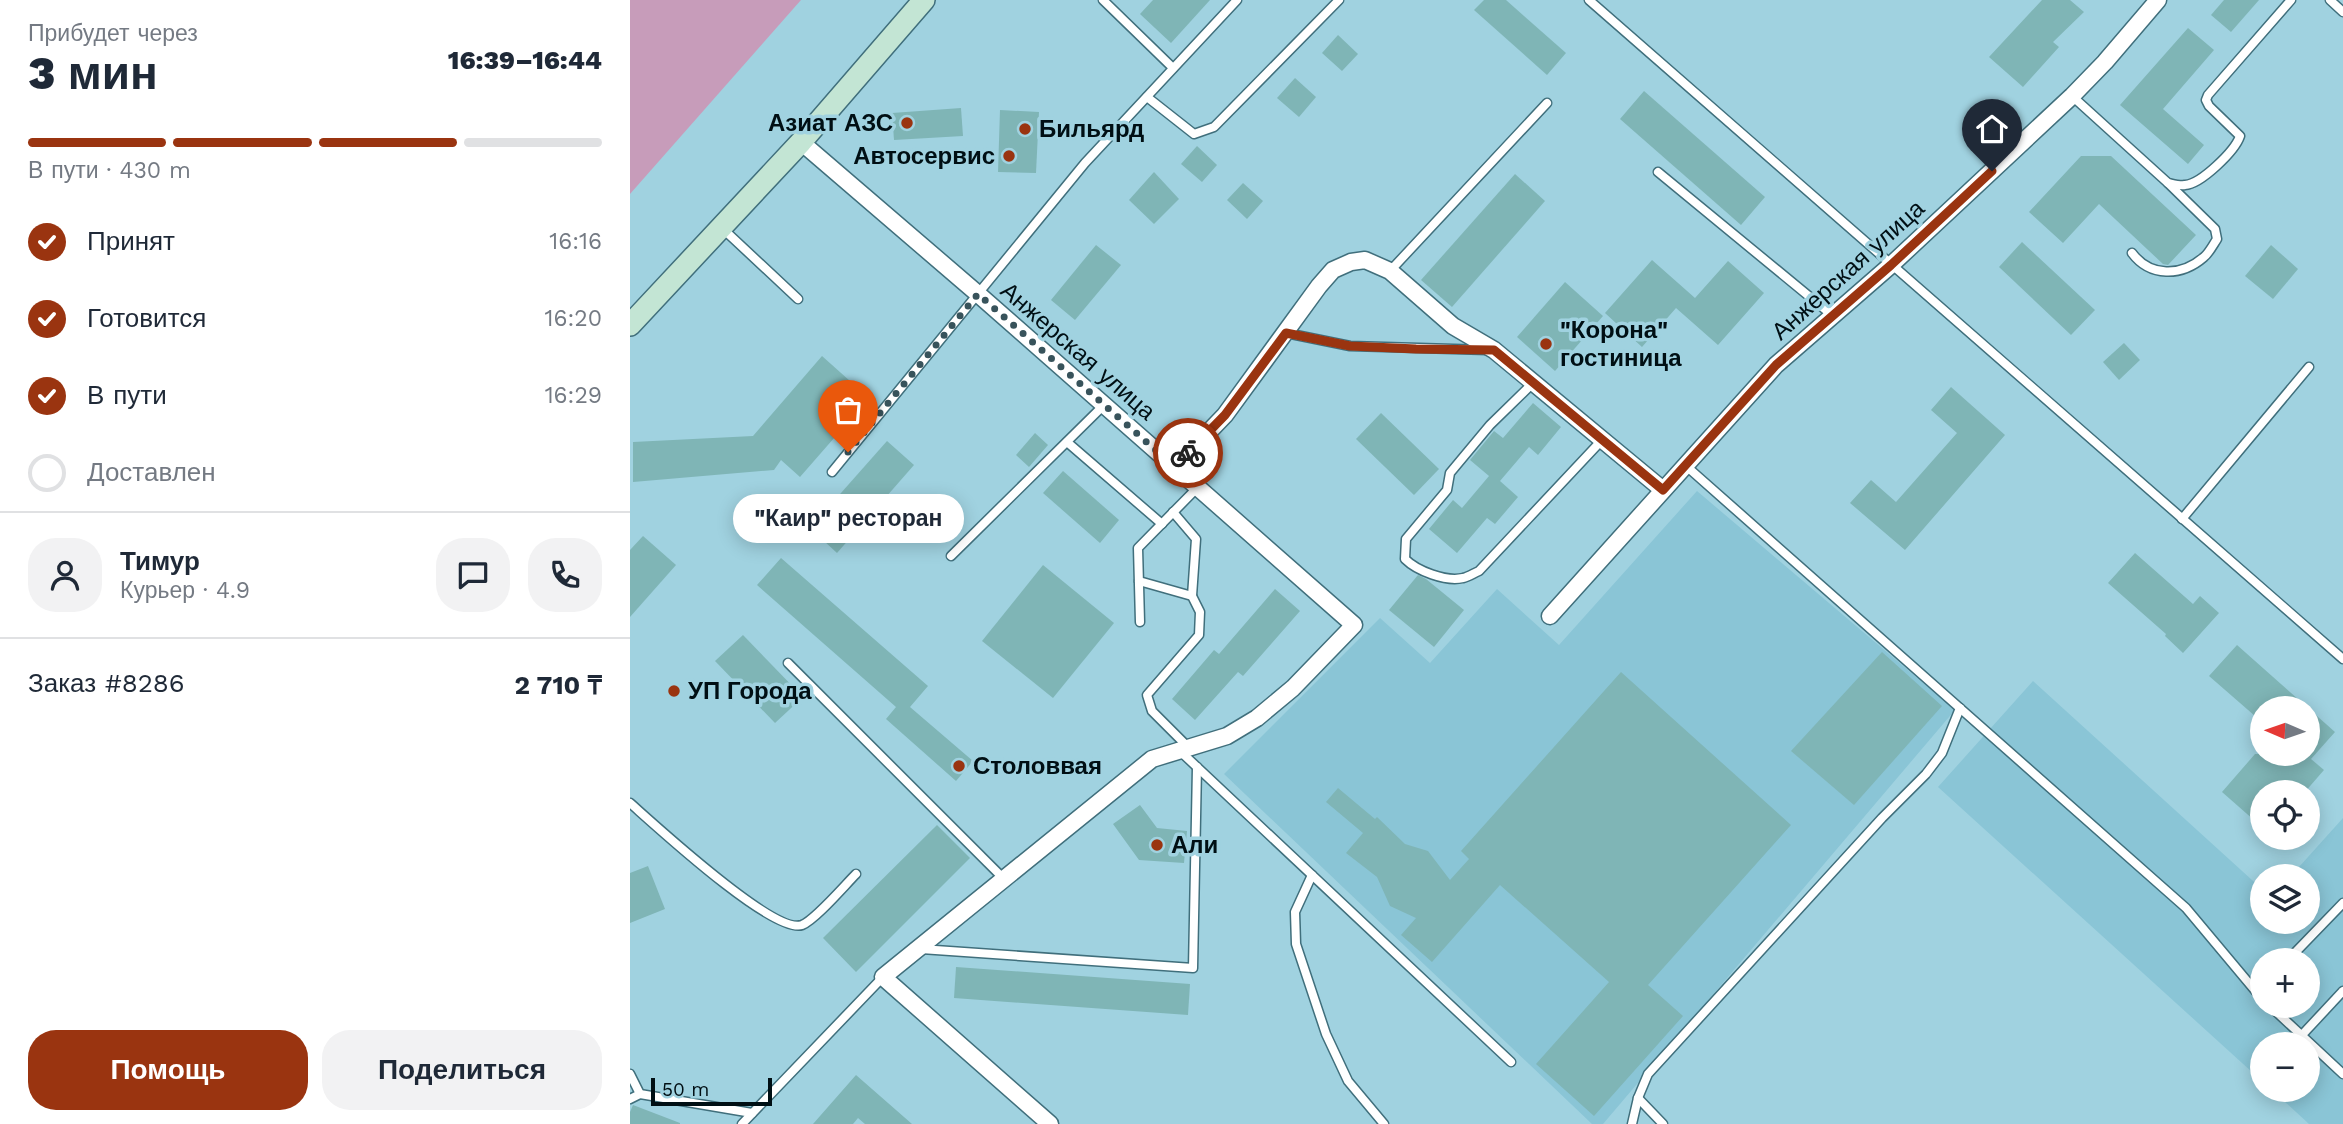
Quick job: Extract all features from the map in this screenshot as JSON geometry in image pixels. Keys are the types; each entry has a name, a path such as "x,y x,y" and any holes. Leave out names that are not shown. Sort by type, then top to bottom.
{"main road":[{"path":"630,325 801,142 924,0"}],"street":[{"name":"Анжерская улица","path":"1550,616 1776,365 1891,265 2072,96 2158,0"},
{"name":"Анжерская улица","path":"801,142 1354,625 1293,688 1256,718 1227,736 1185,750"},
{"path":"1175,467 1225,415 1333,270 1351,262 1365,260 1390,271 1453,326 1494,350 1663,490"},
{"path":"1050,1124 883,977 1152,759 1185,750"}],"lane":[{"path":"1103,0 1172,68"},
{"path":"832,472 1086,163 1237,0"},
{"path":"1147,97 1194,134 1214,127 1339,0"},
{"path":"1589,0 2343,659"},
{"path":"2168,183 2185,185 2199,181 2237,145 2240,136 2209,106 2206,100 2208,94 2291,0"},
{"path":"2330,0 2343,12"},
{"path":"2072,96 2215,229 2217,239 2204,257 2180,271 2152,270 2140,263 2132,253"},
{"path":"1390,271 1547,103"},
{"path":"1658,172 1833,316"},
{"path":"721,227 798,299"},
{"path":"1286,333 1350,346 1494,350"},
{"path":"2182,519 2309,367"},
{"path":"1533,383 1490,425 1450,473 1447,490 1406,539 1405,559 1412,566 1443,577 1462,578 1479,571 1602,440"},
{"path":"951,556 1104,405"},
{"path":"1067,442 1161,524"},
{"path":"1685,466 2186,908 2250,986"},
{"path":"1139,622 1138,548 1198,487"},
{"path":"1173,512 1196,539 1192,596 1200,612 1199,635 1147,695 1152,710 1197,767 1511,1062"},
{"path":"1139,580 1192,596"},
{"path":"788,663 1004,879"},
{"path":"1632,1124 1638,1098 1648,1074 1882,818 1926,774 1942,753 1960,708"},
{"path":"919,949 1193,968 1197,767"},
{"path":"630,803 697,863 764,912 791,926 802,925 812,918 856,874"},
{"path":"1312,875 1295,912 1296,944 1326,1034 1348,1081 1384,1124"},
{"path":"2300,948 2343,903"},
{"path":"742,1124 883,977"},
{"path":"2305,1032 2343,991"},
{"path":"2282,1018 2297,1032"},
{"path":"2320,1053 2342,1073"},
{"path":"630,1074 640,1094"},
{"path":"630,1099 640,1094 752,1113"},
{"path":"1638,1098 1662,1124"}],"shaded area":[{"path":"630,0 801,0 630,194"},
{"path":"1697,491 1955,710 1603,1124 1592,1124 1224,774 1380,618 1430,663 1497,589 1559,645"},
{"path":"2033,681 2250,878 2250,934 2320,934 2320,864 2302,864 2314,850 2320,850 2320,844 2343,818 2343,1124 2309,1124 2285,1102 2320,1102 2320,1032 2250,1032 2250,1070 1938,787"}],"building":[{"path":"1153,0 1210,0 1171,43 1140,14"},
{"path":"1484,0 1506,0 1566,53 1547,75 1474,10"},
{"path":"2042,0 2070,0 2084,12 2053,42 2059,47 2023,87 1989,57"},
{"path":"2224,0 2259,0 2231,32 2211,15"},
{"path":"2188,28 2214,50 2163,109 2204,145 2188,164 2120,105"},
{"path":"1338,35 1358,54 1342,71 1322,53"},
{"path":"1295,78 1316,97 1299,117 1277,98"},
{"path":"1644,91 1765,197 1741,225 1620,119"},
{"path":"961,108 963,136 894,140 892,113"},
{"path":"1000,110 1039,112 1036,173 998,172"},
{"path":"1197,146 1217,165 1202,182 1181,164"},
{"path":"2081,156 2111,156 2196,235 2168,265 2163,264 2099,204 2063,243 2029,212"},
{"path":"1154,172 1179,199 1154,224 1129,200"},
{"path":"1515,174 1545,201 1452,307 1421,280"},
{"path":"1243,183 1263,201 1247,219 1227,200"},
{"path":"2022,242 2095,310 2071,335 1999,267"},
{"path":"1096,245 1121,265 1075,320 1051,300"},
{"path":"2271,245 2298,269 2273,299 2245,276"},
{"path":"1652,260 1695,298 1728,261 1764,293 1718,345 1676,308 1642,347 1605,313"},
{"path":"1565,282 1603,316 1555,371 1517,337"},
{"path":"2124,343 2140,360 2119,380 2103,362"},
{"path":"822,356 869,398 800,477 781,460 774,470 633,482 633,442 753,436"},
{"path":"1951,387 2005,435 1905,550 1850,503 1871,480 1896,502 1957,433 1931,410"},
{"path":"1533,403 1561,427 1538,455 1529,447 1500,481 1518,497 1495,524 1487,518 1457,553 1429,529 1453,500 1462,508 1489,476 1470,460 1494,431 1503,438"},
{"path":"1381,413 1439,469 1414,495 1356,439"},
{"path":"1035,433 1048,445 1029,467 1016,455"},
{"path":"887,441 914,465 837,553 810,528"},
{"path":"1063,471 1119,520 1100,543 1043,493"},
{"path":"643,536 676,565 630,617 630,550"},
{"path":"2135,553 2193,604 2200,596 2219,613 2183,653 2166,634 2108,583"},
{"path":"781,558 928,686 910,707 973,761 956,781 886,719 896,707 757,585"},
{"path":"1043,565 1114,623 1053,698 982,641"},
{"path":"1418,575 1464,610 1434,647 1389,610"},
{"path":"1275,589 1300,611 1243,676 1238,672 1195,720 1172,699 1214,650 1219,654"},
{"path":"743,635 803,697 775,723 715,661"},
{"path":"2237,645 2294,696 2250,696 2250,712 2209,676"},
{"path":"1882,652 1942,706 1854,805 1791,751"},
{"path":"1621,672 1791,825 1648,985 1683,1016 1594,1116 1536,1064 1609,982 1500,885 1432,962 1401,935 1416,918 1390,906 1377,877 1346,853 1363,833 1326,802 1338,788 1375,819 1377,817 1405,844 1428,851 1450,880 1469,859 1461,851"},
{"path":"2320,719 2335,732 2320,749"},
{"path":"2250,760 2250,766 2319,766 2324,770 2315,780 2250,780 2250,817 2222,792"},
{"name":"Али","path":"1140,805 1157,828 1187,831 1184,863 1139,860 1113,824"},
{"path":"937,825 970,858 856,972 823,938"},
{"path":"648,866 665,909 630,923 630,873"},
{"path":"956,967 1190,984 1188,1015 954,998"},
{"path":"856,1075 912,1124 865,1124 858,1118 853,1124 813,1124"},
{"path":"633,1105 680,1123 680,1124 630,1124"}],"way so far":[{"path":"848,452 978,294 1175,467 1188,453"}],"place":[{"name":"Азиат АЗС","path":"907,123"},
{"name":"Бильярд","path":"1025,129"},
{"name":"Автосервис","path":"1009,156"},
{"name":"\"Корона\" гостиница","path":"1546,344"},
{"name":"\"Каир\" ресторан","path":"848,452"},
{"name":"УП Города","path":"674,691"},
{"name":"Столоввая","path":"959,766"},
{"name":"Али","path":"1157,845"}],"route":[{"path":"1188,453 1225,415 1286,333 1350,346 1494,350 1663,490 1776,365 1891,265 1992,171"}]}
